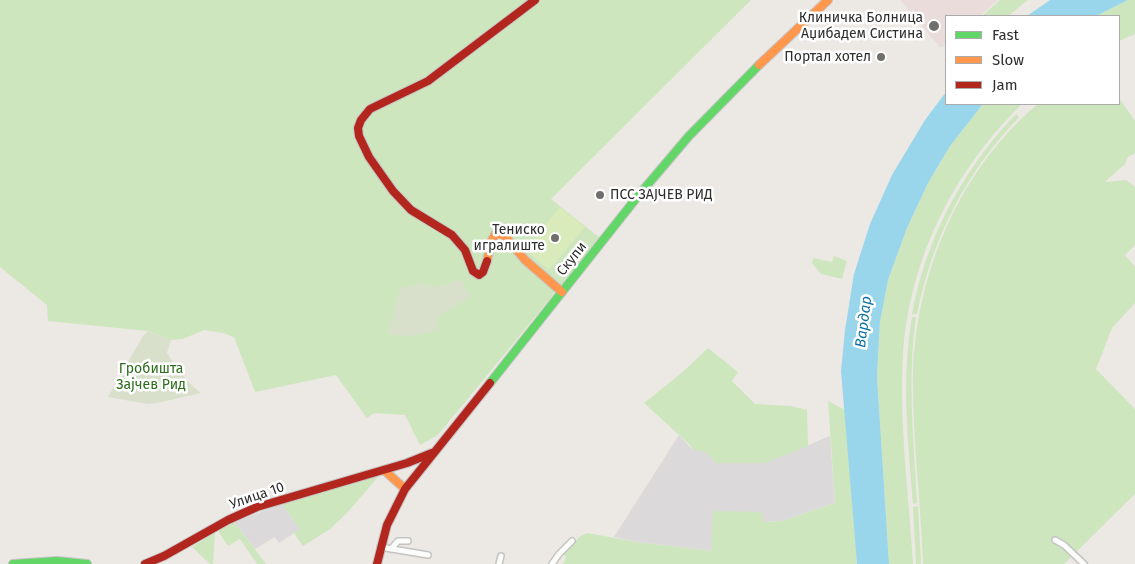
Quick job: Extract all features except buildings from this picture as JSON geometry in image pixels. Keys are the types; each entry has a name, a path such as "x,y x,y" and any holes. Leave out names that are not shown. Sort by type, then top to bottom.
{"street":[{"path":"535,0 428,81 370,109 363,115 358,125 358,134 362,146 392,191 406,206 450,234 467,254 469,267 474,273 479,275 484,272 492,238 496,233 500,233 507,238 511,245 531,266 562,292"},
{"name":"Скупи","path":"377,564 380,547 390,516 405,489 638,196 689,136 760,64 828,0"},
{"name":"Улица 10","path":"145,564 164,556 228,520 257,507 407,463 434,452"},
{"path":"384,470 405,489"},
{"path":"1055,540 1064,545 1084,564"},
{"path":"391,549 398,541 408,541"},
{"path":"552,564 556,557 572,541"},
{"path":"380,547 428,555"},
{"path":"499,564 501,556"},
{"path":"13,564 57,561 87,564"}],"shaded area":[{"name":"Клиничка Болница Аџибадем Систина","path":"900,0 998,0 981,15 945,15 945,46 940,47"},
{"path":"679,435 693,450 702,450 711,456 715,463 765,463 830,436 835,503 782,521 763,522 761,512 711,551 637,542 614,537"},
{"path":"282,504 300,529 279,543 275,537 255,549 234,522"}],"green space":[{"path":"0,0 751,0 551,199 600,238 438,435 420,445 405,415 374,413 367,418 336,375 255,392 234,337 223,333 204,330 183,339 171,340 148,331 48,321 47,305 0,267"},
{"path":"1000,0 1028,0 1009,15 983,15"},
{"path":"1128,0 1135,0 1135,34 1120,41 1120,15 1098,15"},
{"path":"1120,99 1135,121 1135,153 1128,157 1125,164 1105,182 1126,180 1135,187 1135,245 1125,255 1135,267 1135,303 1112,328 1096,369 1135,409 1135,494 1064,564 923,564 913,408 915,347 921,307 931,269 945,231 963,195 984,162 1009,131 1037,105 1120,105"},
{"path":"982,105 1021,105 998,130 956,187 925,251 915,285 907,320 902,381 903,434 913,564 889,564 877,376 880,322 888,280 907,228 928,183 950,146"},
{"path":"1016,114 1019,117 983,160 954,208 932,259 917,314 912,314 927,258 949,206 979,158"},
{"name":"Тениско игралиште","path":"560,207 585,227 549,270 525,249"},
{"path":"834,256 847,261 842,279 821,274 812,263 813,258 832,262"},
{"path":"461,279 470,297 438,316 438,330 413,336 388,335 400,289 421,283 438,287"},
{"path":"912,317 916,317 913,341 912,387 917,503 913,504 906,387"},
{"name":"Гробишта Зајчев Рид","path":"148,331 171,340 167,353 186,379 201,393 147,404 108,397 143,336"},
{"path":"708,348 738,372 732,381 755,404 791,406 807,410 808,446 765,463 715,463 706,453 693,450 690,445 644,403 684,371"},
{"path":"828,401 845,410 857,564 563,564 566,557 562,552 587,533 637,542 711,551 713,511 761,512 764,522 782,521 835,503"},
{"path":"379,476 346,514 330,529 303,546 294,533 300,529 282,504"},
{"path":"918,506 921,564 916,564 913,507"},
{"path":"234,522 266,564 257,564 240,539 228,546 218,531"},
{"path":"215,532 213,564 210,564 192,547"}],"water":[{"path":"1050,0 1128,0 1098,15 1028,15"},
{"name":"Вардар","path":"945,93 945,105 982,105 950,146 928,183 907,228 888,280 880,322 877,376 889,564 857,564 841,371 845,330 854,274 870,224 892,175 925,120"}],"traffic: fast":[{"path":"490,383 638,196 689,136 759,65"},
{"path":"13,564 57,561 87,564"}],"traffic: slow":[{"path":"759,65 828,0"},
{"path":"487,261 491,242 496,233 505,236 525,260 562,292"},
{"path":"384,470 405,489"}],"traffic: jam":[{"path":"487,261 483,272 479,275 473,271 465,250 452,235 411,210 393,191 369,157 359,136 358,128 361,120 370,109 428,81 535,0"},
{"path":"377,564 387,525 405,489 490,383"},
{"path":"145,564 164,556 228,520 257,507 407,463 432,453"}],"place":[{"name":"Клиничка Болница Аџибадем Систина","path":"934,26"},
{"name":"Портал хотел","path":"881,57"},
{"name":"ПСС ЗАЈЧЕВ РИД","path":"600,195"},
{"name":"Тениско игралиште","path":"555,238"}]}
